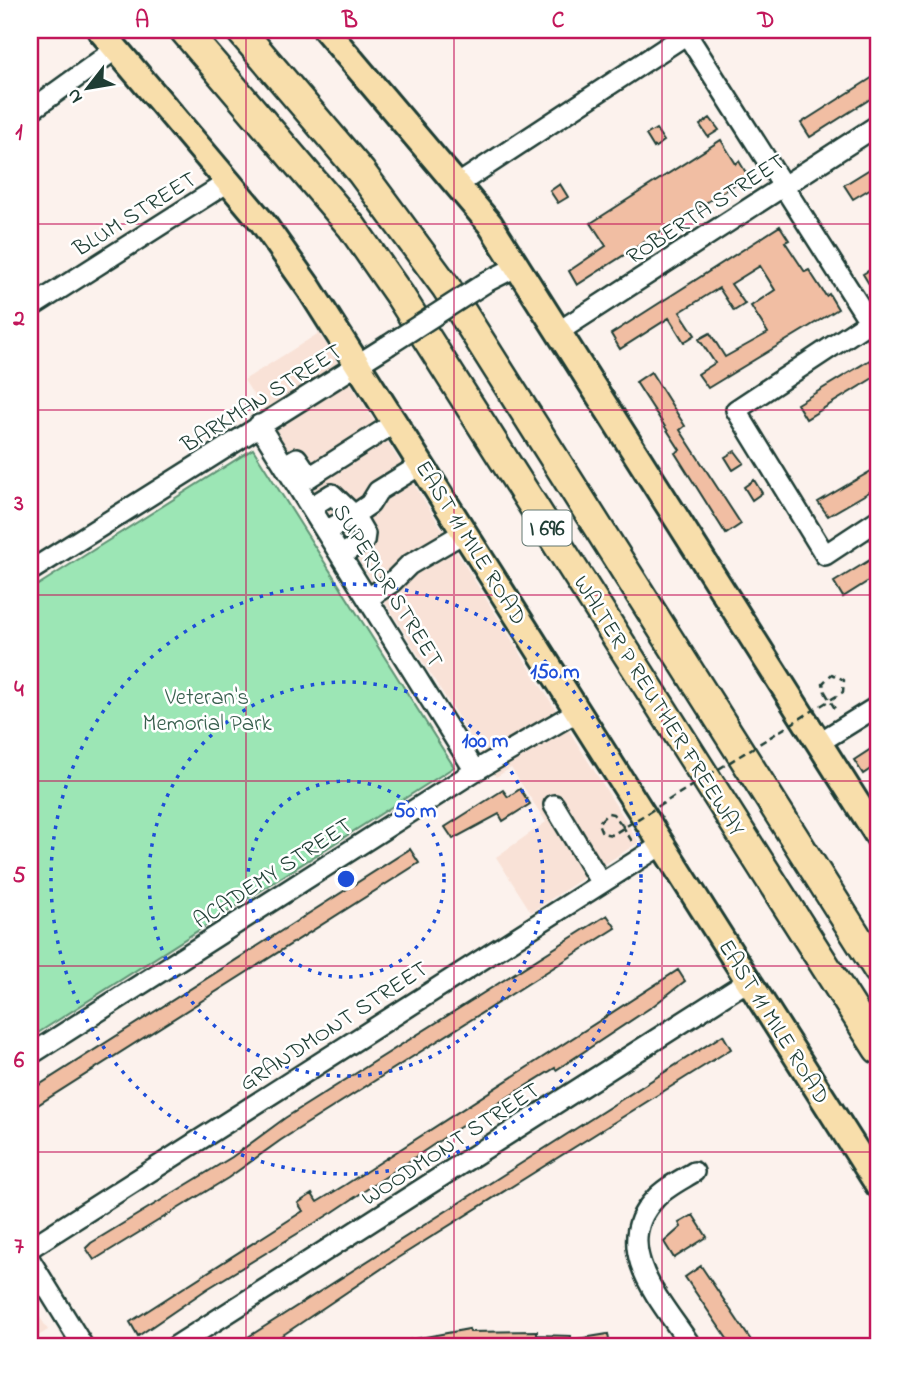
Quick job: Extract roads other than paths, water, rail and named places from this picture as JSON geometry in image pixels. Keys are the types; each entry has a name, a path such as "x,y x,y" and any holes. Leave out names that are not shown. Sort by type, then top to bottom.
{"highway":[{"name":"WALTER P REUTHER FREEWAY","path":"184,30 352,228 400,296 878,1049"},
{"name":"WALTER P REUTHER FREEWAY","path":"240,30 361,172 439,277 878,970"}],"main road":[{"name":"EAST 11 MILE ROAD","path":"100,30 289,258 360,365 878,1185"},
{"path":"326,30 490,224 878,836"}],"street":[{"path":"457,185 688,31 783,186 875,324 736,410 825,555 878,520"},
{"path":"30,111 116,49"},
{"name":"ROBERTA STREET","path":"558,332 878,125"},
{"name":"BLUM STREET","path":"30,308 228,182"},
{"name":"BARKMAN STREET","path":"30,571 259,425 360,365 488,281 518,266"},
{"path":"303,481 396,422"},
{"name":"SUPERIOR STREET","path":"259,425 285,465 303,481 311,507 475,771"},
{"path":"326,531 370,504 378,491 422,464"},
{"path":"311,507 332,494 354,514 365,534 364,541 341,555"},
{"path":"368,598 391,583 409,565 465,532"},
{"path":"820,742 878,706"},
{"name":"ACADEMY STREET","path":"30,1055 475,771 578,711"},
{"path":"554,805 601,883"},
{"name":"GRANDMONT STREET","path":"30,1248 663,844"},
{"name":"WOODMONT STREET","path":"176,1346 749,980"},
{"path":"691,1346 641,1266 634,1240 644,1212 655,1198 694,1172"},
{"path":"30,1260 83,1346"}],"park label":[{"name":"Veteran's Memorial Park","path":"207,709"}]}
